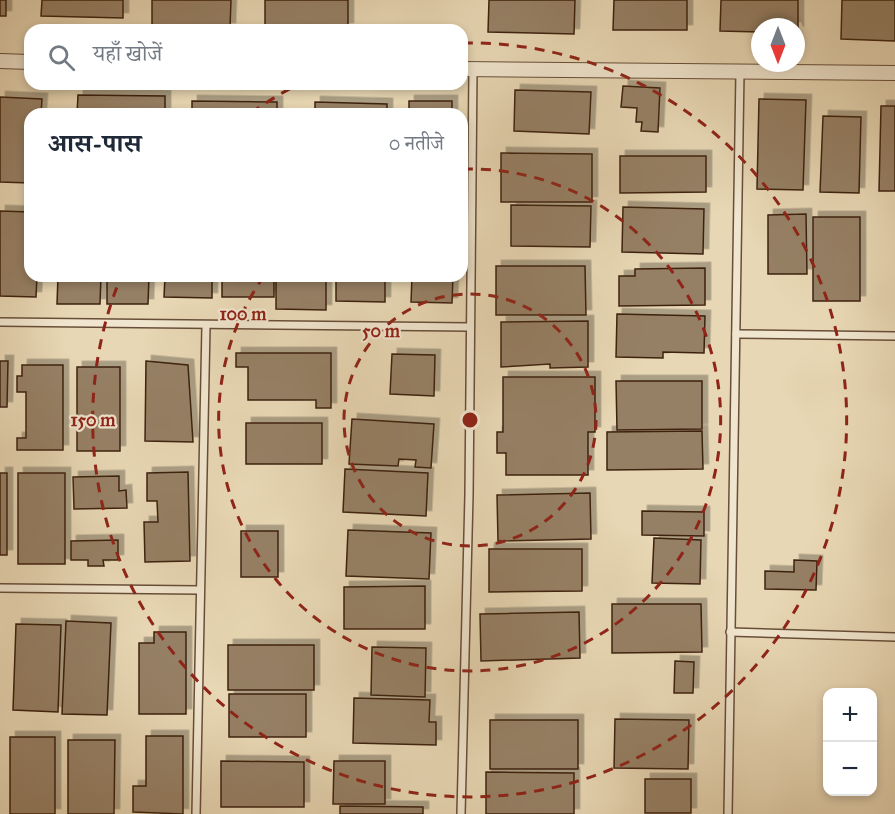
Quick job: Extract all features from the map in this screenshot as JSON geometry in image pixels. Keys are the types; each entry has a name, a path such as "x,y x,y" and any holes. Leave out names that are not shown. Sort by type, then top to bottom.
{"street":[{"path":"0,61 24,62"},
{"path":"468,69 895,73"}],"lane":[{"path":"728,814 740,72"},
{"path":"467,90 467,108"},
{"path":"461,814 469,495 468,155"},
{"path":"0,322 206,326 470,327"},
{"path":"196,814 206,326"},
{"path":"736,334 895,336"},
{"path":"0,588 199,590"},
{"path":"730,632 895,637"}],"building":[{"path":"0,0 6,0 6,16 0,16"},
{"path":"42,0 123,0 123,18 41,16"},
{"path":"152,0 231,0 230,24 152,24"},
{"path":"265,0 348,0 348,24 265,24"},
{"path":"489,0 575,0 574,34 488,32"},
{"path":"614,0 687,0 687,30 613,30"},
{"path":"721,0 798,0 798,18 751,18 751,32 720,31"},
{"path":"842,0 895,0 895,41 841,39"},
{"path":"623,86 660,88 658,132 641,131 642,122 636,122 637,108 621,107"},
{"path":"515,90 591,92 589,134 514,131"},
{"path":"78,95 165,96 165,108 77,108"},
{"path":"0,97 42,99 41,108 24,108 24,183 0,182"},
{"path":"759,99 806,100 803,190 757,189"},
{"path":"192,101 277,102 277,108 192,108"},
{"path":"409,101 452,101 452,108 409,108"},
{"path":"315,102 387,104 387,108 315,108"},
{"path":"881,106 895,106 895,191 879,191"},
{"path":"823,116 861,117 859,193 820,192"},
{"path":"501,153 592,154 592,202 501,202"},
{"path":"620,156 706,156 706,192 620,193"},
{"path":"511,205 591,206 590,247 511,246"},
{"path":"623,207 704,209 703,254 622,252"},
{"path":"0,211 24,212 24,282 37,282 36,297 0,296"},
{"path":"806,214 807,274 768,274 768,215"},
{"path":"813,217 860,217 860,301 813,301"},
{"path":"496,266 585,266 586,315 496,315"},
{"path":"705,268 705,305 619,306 619,276 635,276 635,269"},
{"path":"58,282 101,282 100,304 57,304"},
{"path":"107,282 149,282 148,304 107,304"},
{"path":"165,282 212,282 212,298 164,297"},
{"path":"222,282 274,282 274,297 222,297"},
{"path":"276,282 326,282 326,310 276,309"},
{"path":"336,282 385,282 385,302 336,301"},
{"path":"412,282 453,282 452,303 411,302"},
{"path":"617,314 705,316 704,353 663,352 663,358 616,357"},
{"path":"588,321 588,367 550,368 550,364 501,367 501,322"},
{"path":"236,353 331,353 331,408 316,408 316,400 248,400 248,367 236,367"},
{"path":"392,354 435,355 434,396 390,394"},
{"path":"0,361 8,361 7,407 0,407"},
{"path":"146,361 188,365 193,442 145,441"},
{"path":"22,365 63,365 63,450 17,450 17,438 26,438 26,392 17,392 17,376 22,376"},
{"path":"77,367 120,367 120,451 77,451"},
{"path":"503,377 595,377 595,432 588,432 588,475 506,475 506,453 497,453 497,432 503,432"},
{"path":"616,381 702,381 702,429 617,430"},
{"path":"352,419 434,424 431,468 415,467 416,460 399,459 398,466 349,464"},
{"path":"246,423 322,423 322,464 246,464"},
{"path":"702,431 703,469 607,470 607,432"},
{"path":"345,469 428,473 426,516 343,512"},
{"path":"188,472 190,561 145,562 144,522 158,522 157,501 147,501 147,473"},
{"path":"0,473 7,473 7,555 0,555"},
{"path":"18,473 65,473 65,564 18,564"},
{"path":"119,476 119,491 126,490 127,508 74,509 73,477"},
{"path":"590,493 591,539 498,541 497,495"},
{"path":"642,511 704,512 704,536 642,535"},
{"path":"348,530 431,533 429,579 346,576"},
{"path":"241,531 278,531 278,577 241,577"},
{"path":"654,538 701,540 700,584 652,583"},
{"path":"118,540 118,560 103,560 104,566 88,566 88,560 71,560 71,541"},
{"path":"489,549 582,549 582,591 489,592"},
{"path":"794,560 817,561 816,590 765,589 765,571 794,572"},
{"path":"425,586 425,629 344,629 344,587"},
{"path":"612,604 701,604 702,652 612,653"},
{"path":"579,612 580,658 481,661 480,614"},
{"path":"66,621 111,623 107,715 62,714"},
{"path":"16,624 61,625 58,712 13,710"},
{"path":"154,632 186,632 186,714 139,714 139,643 154,643"},
{"path":"228,645 314,645 314,690 228,690"},
{"path":"372,647 426,648 425,697 371,695"},
{"path":"675,661 694,662 693,693 674,693"},
{"path":"229,694 306,694 306,737 229,737"},
{"path":"354,698 430,700 429,722 436,722 436,745 353,743"},
{"path":"615,719 689,720 688,769 614,768"},
{"path":"490,720 578,720 578,769 490,769"},
{"path":"146,736 183,736 183,814 133,812 133,786 146,786"},
{"path":"10,737 55,737 55,814 10,814"},
{"path":"68,740 115,740 114,814 68,814"},
{"path":"221,761 304,762 304,807 221,807"},
{"path":"334,761 385,761 385,804 333,804"},
{"path":"486,772 574,773 574,814 486,814"},
{"path":"645,779 691,779 691,813 645,813"},
{"path":"340,806 423,807 423,814 340,814"}]}
